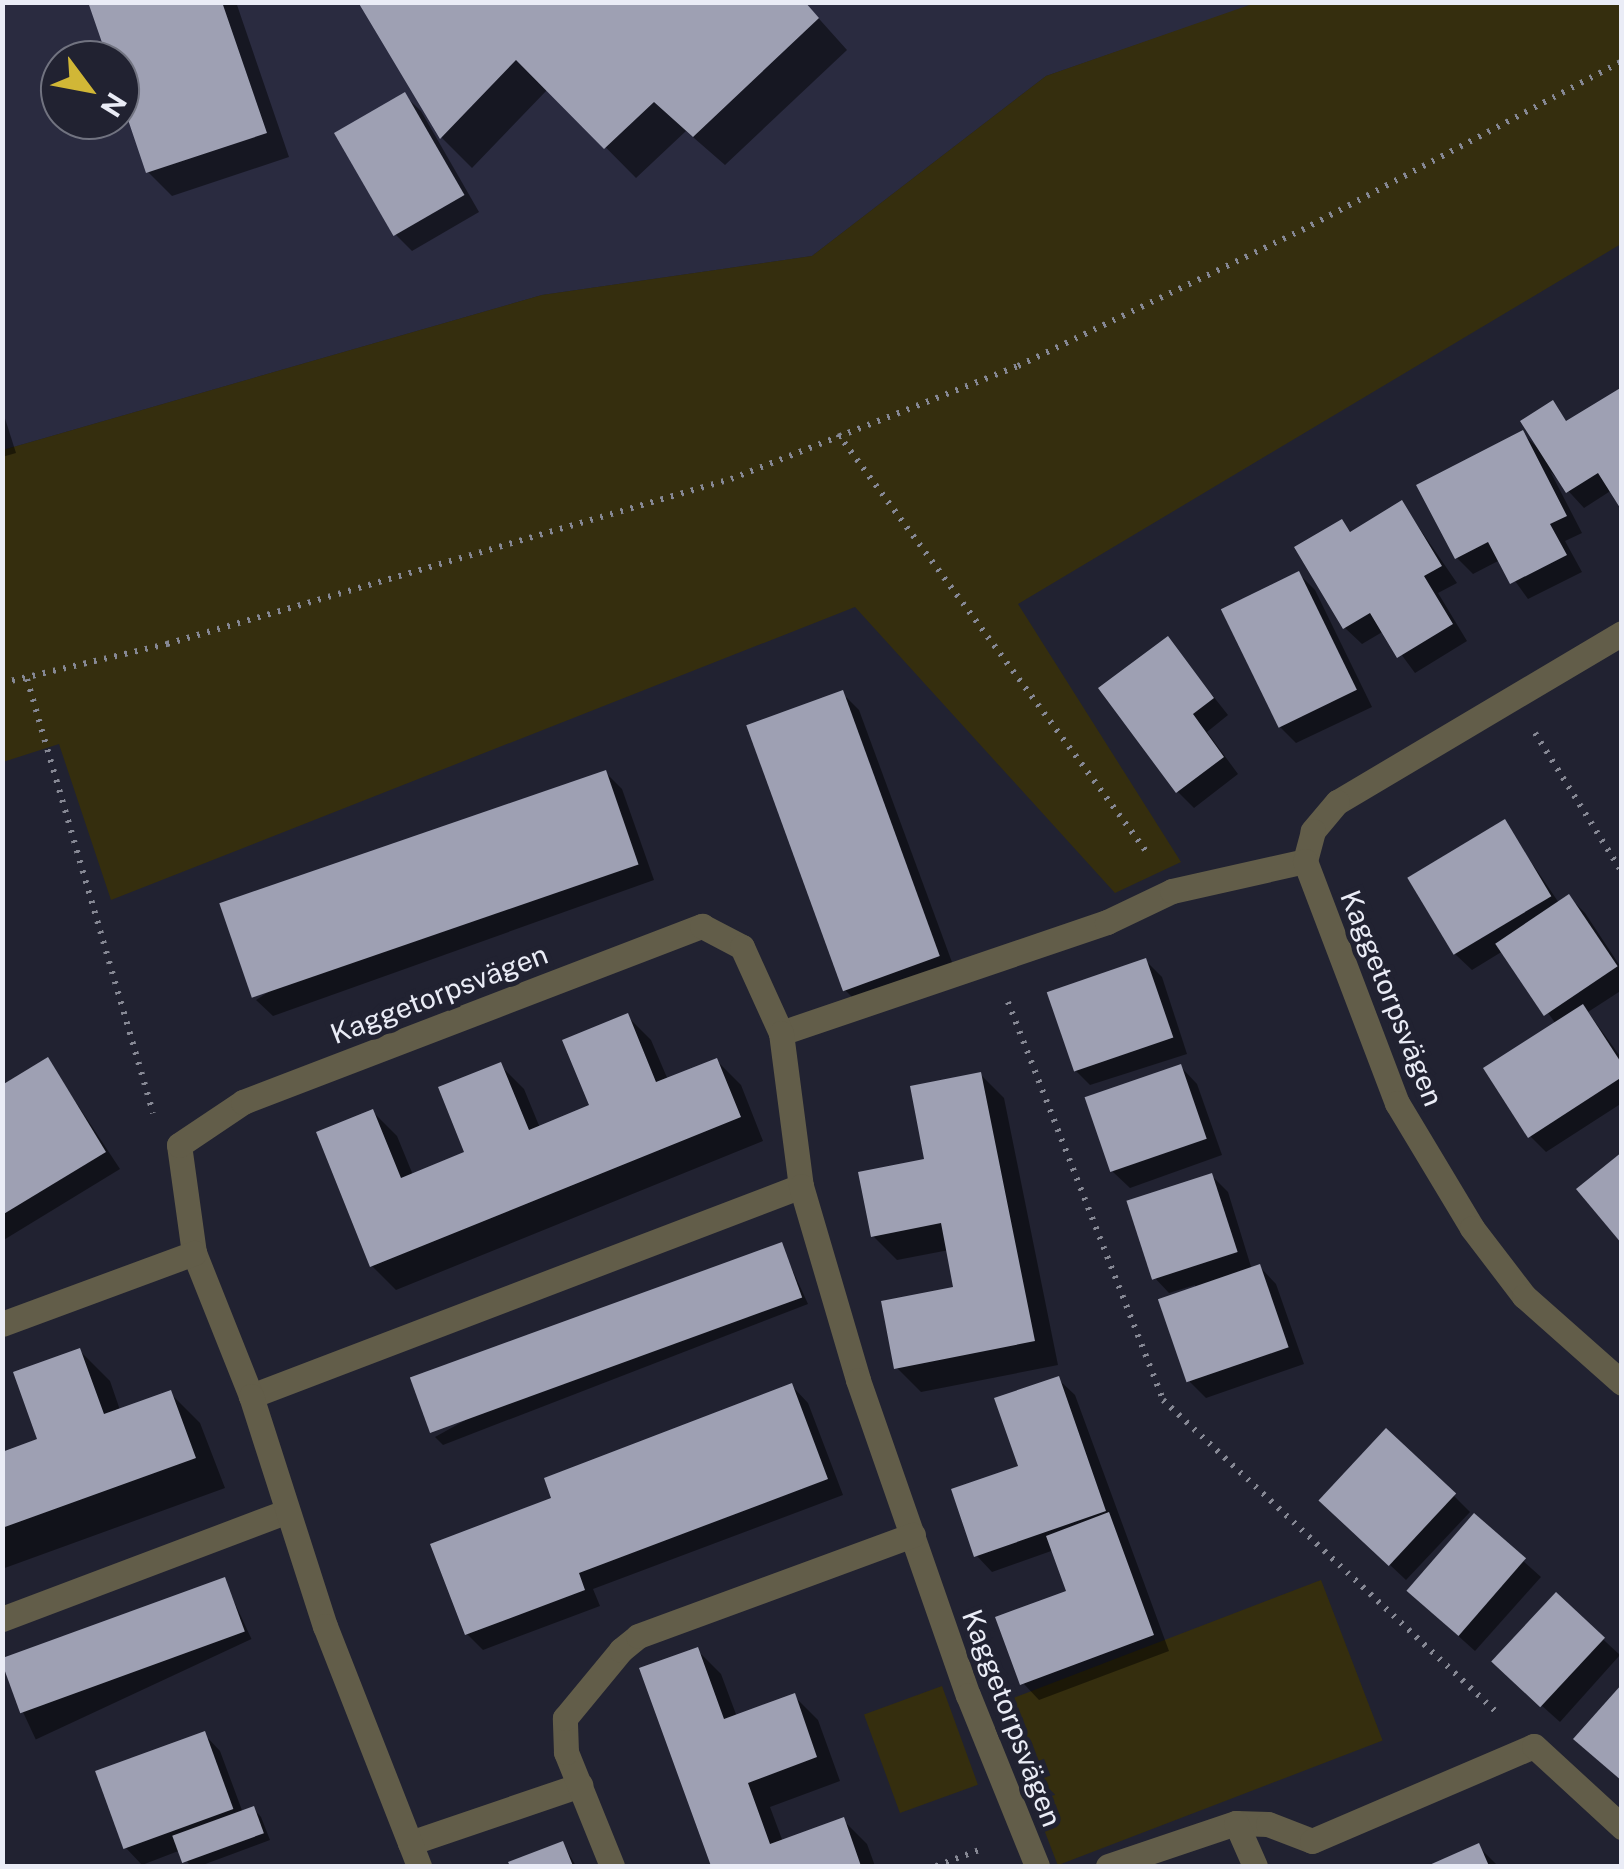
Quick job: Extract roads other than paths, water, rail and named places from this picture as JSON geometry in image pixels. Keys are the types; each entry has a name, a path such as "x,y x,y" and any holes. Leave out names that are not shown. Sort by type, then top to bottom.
{"street":[{"path":"781,1033 990,956 1107,922 1172,892 1305,861 1312,831 1337,802 1622,634"},
{"name":"Kaggetorpsvägen","path":"1305,861 1397,1103 1463,1213 1524,1296 1622,1383"},
{"name":"Kaggetorpsvägen","path":"194,1253 179,1145 243,1102 702,926 742,947 781,1033 801,1186 913,1535 1037,1866"},
{"path":"251,1396 801,1186"},
{"path":"2,1324 194,1253 251,1396 285,1512 414,1855 580,1785"},
{"path":"2,1619 285,1512"},
{"path":"612,1866 566,1752 565,1718 638,1636 913,1535"},
{"path":"1108,1866 1236,1823 1268,1824 1312,1841 1534,1746 1622,1828"},
{"path":"1236,1823 1255,1866"}]}
